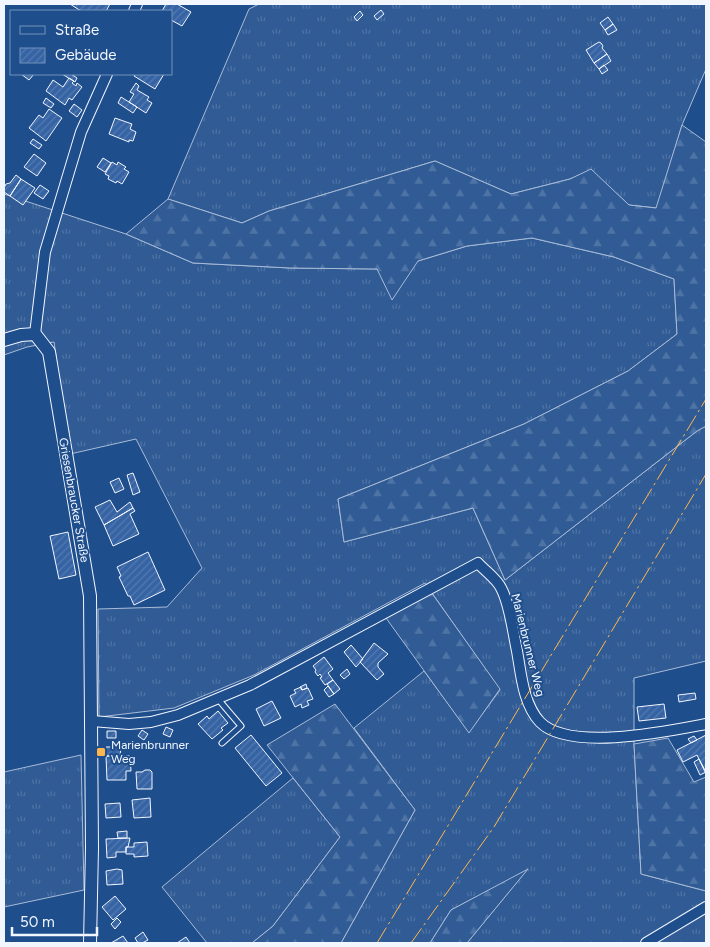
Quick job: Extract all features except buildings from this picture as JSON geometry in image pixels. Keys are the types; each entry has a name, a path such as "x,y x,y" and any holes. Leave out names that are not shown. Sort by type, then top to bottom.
{"street":[{"path":"4,340 21,335 35,334 45,252 81,132 107,75"},
{"name":"Griesenbraucker Straße","path":"35,334 49,352 90,596 92,721 90,943"},
{"name":"Marienbrunner Weg","path":"92,721 129,724 151,722 178,715 250,685 478,563 501,588 511,619 522,680 530,706 540,722 553,732 584,736 634,737 706,724"},
{"path":"646,943 706,907"}],"lane":[{"path":"218,698 241,726 222,743"}],"green space":[{"path":"259,4 706,4 706,69 682,125 657,208 629,205 591,170 570,179 511,194 435,161 269,211 242,223 168,199 249,9"},
{"path":"682,125 706,142 706,426 697,431 505,580 473,508 344,542 338,499 524,424 628,371 677,334 674,279 614,257 532,238 467,246 418,261 392,300 377,269 290,268 193,263 126,234 168,199 242,223 269,211 435,161 511,194 570,179 591,169 629,205 656,208"},
{"path":"4,194 126,234 193,263 290,268 377,269 418,261 467,246 532,238 614,257 674,279 677,334 628,371 524,424 338,499 344,542 473,508 505,580 697,431 706,426 706,661 634,678 634,744 641,874 706,891 706,943 467,943 526,871 451,910 430,943 341,943 415,810 354,728 424,671 469,732 500,690 425,583 254,675 174,708 99,717 98,609 167,607 202,568 136,439 70,454 54,342 27,347 4,355"},
{"path":"431,592 500,689 469,733 386,618"},
{"path":"335,704 415,810 341,943 252,943 273,926 340,837 267,745"},
{"path":"668,738 694,782 706,777 706,891 641,874 634,744"},
{"path":"81,755 84,890 4,907 4,772"},
{"path":"293,778 340,837 273,926 252,943 207,943 162,887"},
{"path":"528,869 467,943 430,943 451,910"}],"power":[{"path":"377,943 706,399"},
{"path":"411,943 494,827 706,474"}],"place":[{"name":"Marienbrunner Weg","path":"101,752"}]}
